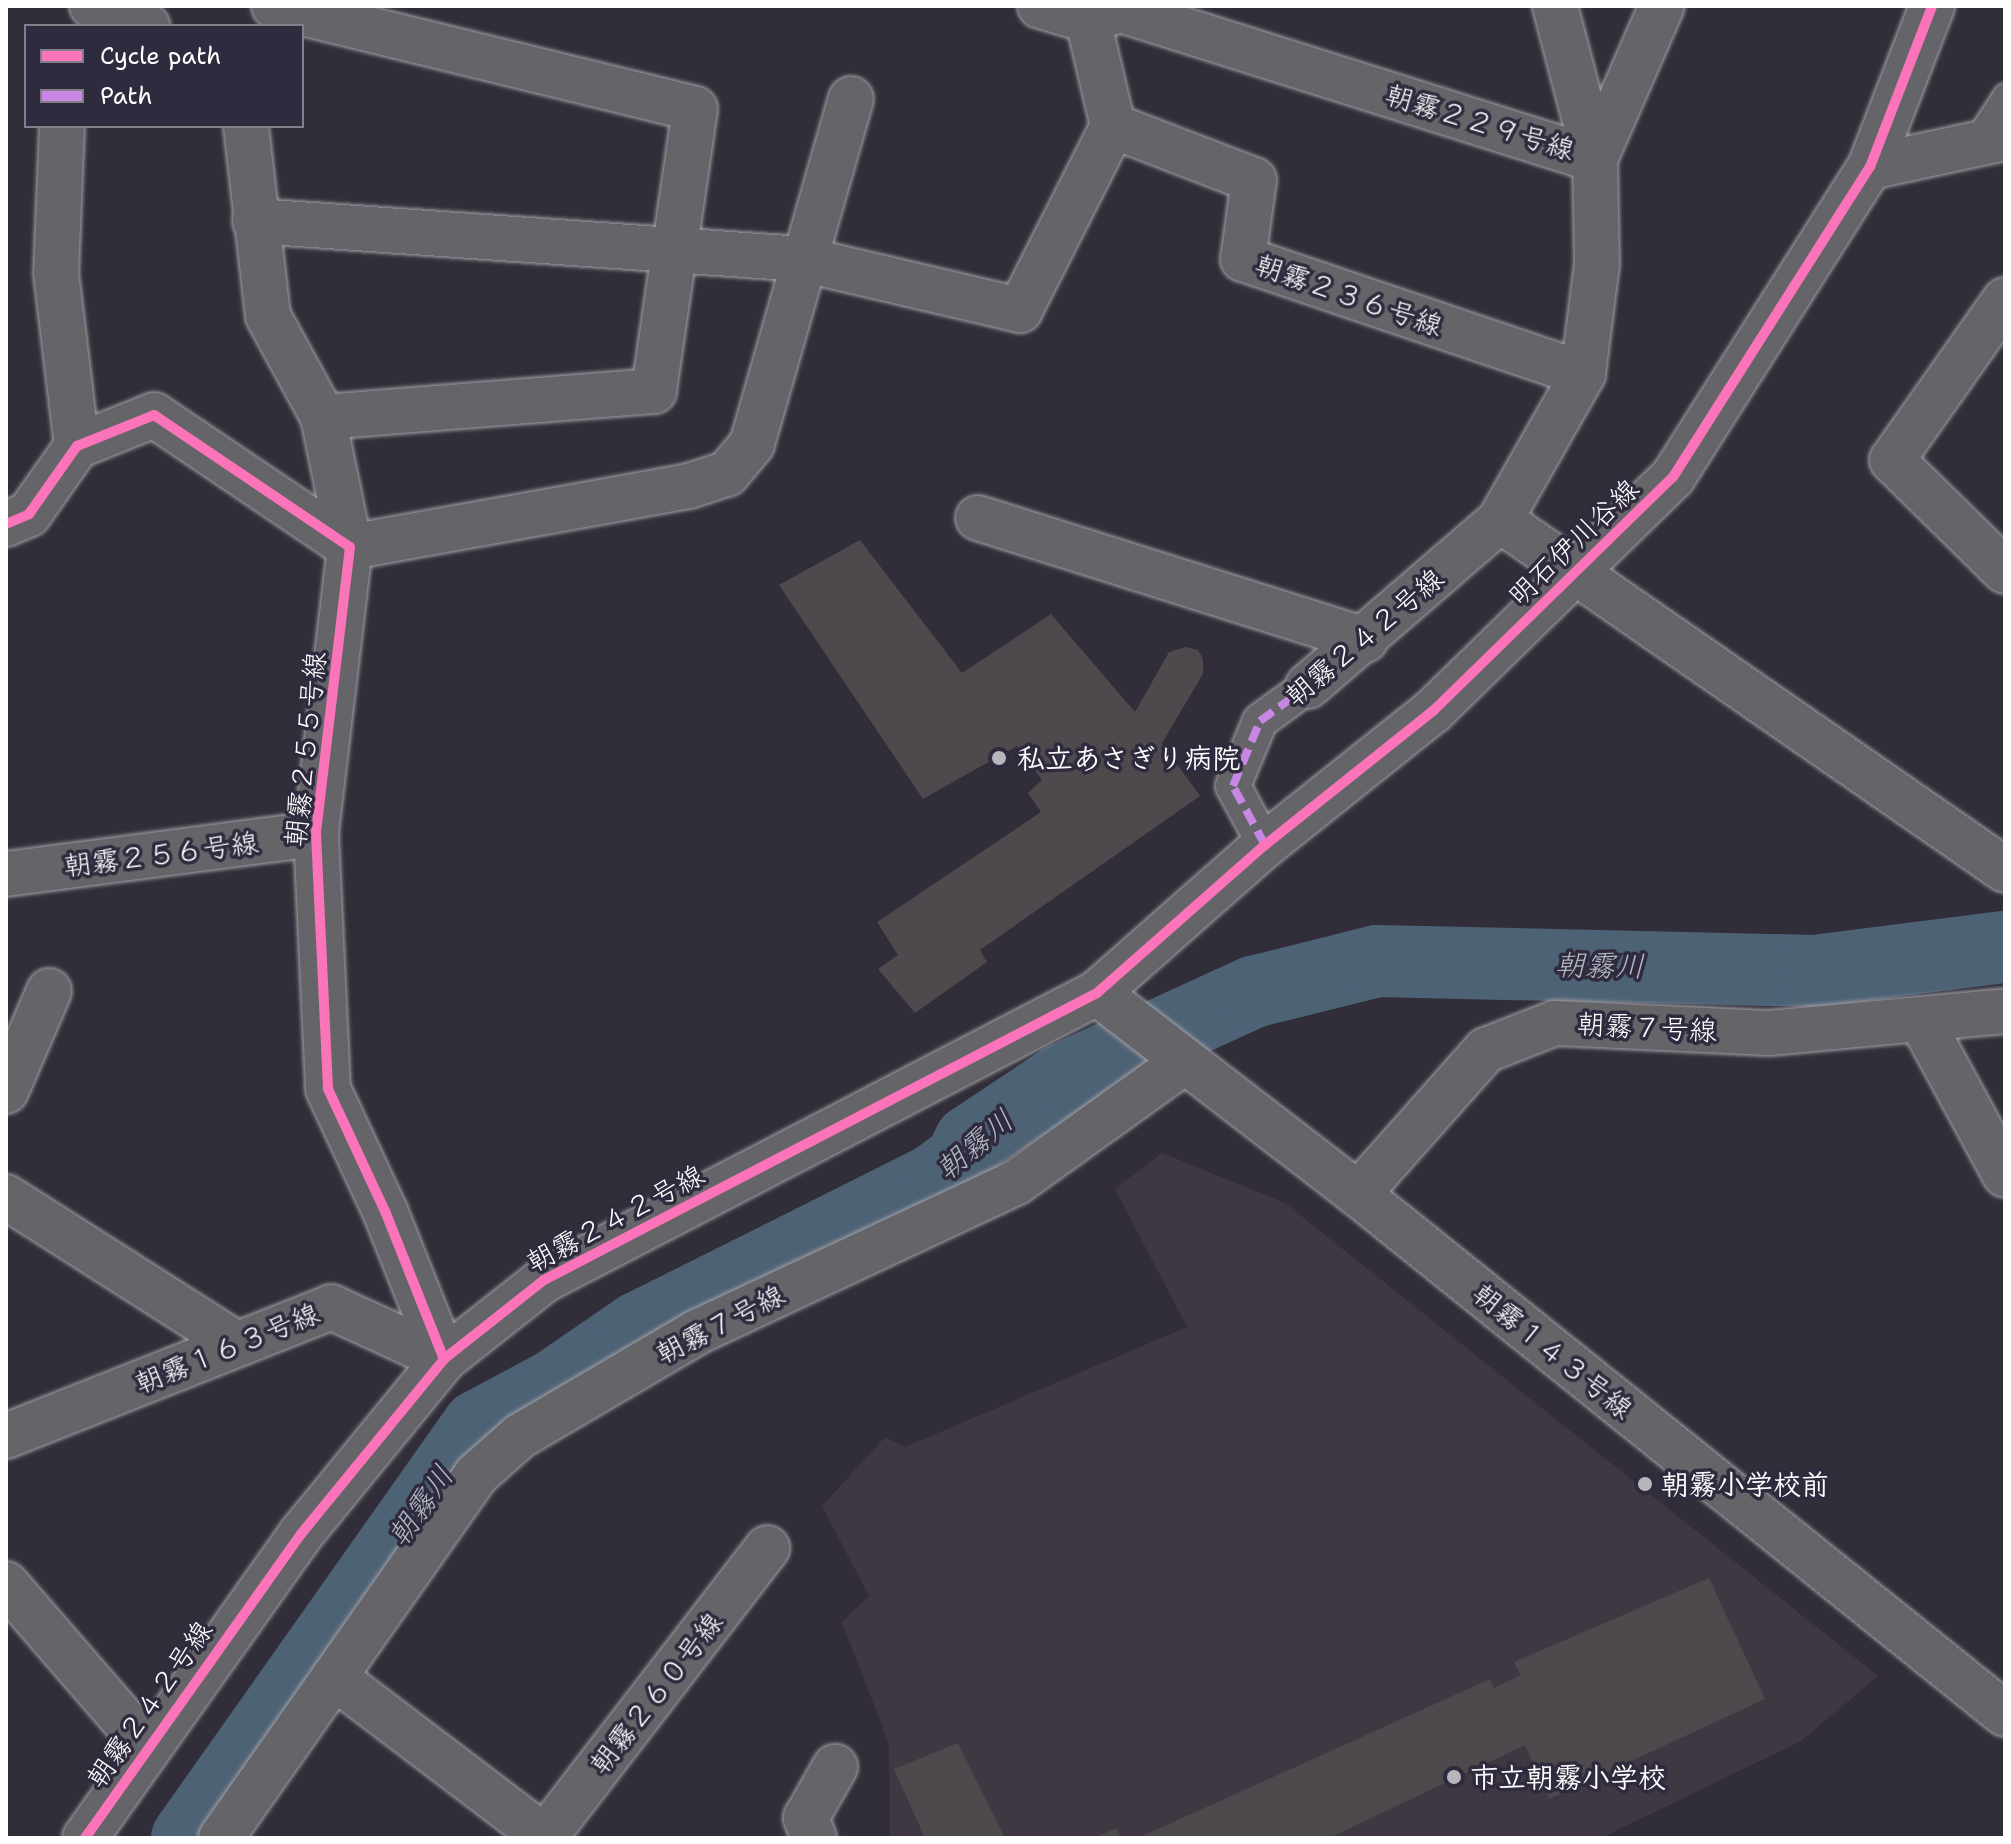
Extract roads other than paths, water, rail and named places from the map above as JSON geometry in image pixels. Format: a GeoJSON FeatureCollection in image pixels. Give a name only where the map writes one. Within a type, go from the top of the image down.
{"type":"FeatureCollection","features":[{"type":"Feature","properties":{"kind":"street"},"geometry":{"type":"LineString","coordinates":[[92,6],[142,24]]}},
{"type":"Feature","properties":{"kind":"street"},"geometry":{"type":"LineString","coordinates":[[274,6],[695,109],[677,250],[654,391],[323,417]]}},
{"type":"Feature","properties":{"kind":"street"},"geometry":{"type":"LineString","coordinates":[[255,221],[802,259],[1020,310],[1113,126],[1090,13],[1040,6]]}},
{"type":"Feature","properties":{"kind":"street"},"geometry":{"type":"LineString","coordinates":[[1555,6],[1595,159]]}},
{"type":"Feature","properties":{"kind":"street"},"geometry":{"type":"LineString","coordinates":[[1595,159],[1662,6]]}},
{"type":"Feature","properties":{"kind":"street","name":"明石伊川谷線"},"geometry":{"type":"LineString","coordinates":[[1097,993],[1265,845],[1433,711],[1673,477],[1870,167],[1932,6]]}},
{"type":"Feature","properties":{"kind":"street","name":"朝霧２２９号線"},"geometry":{"type":"LineString","coordinates":[[1090,13],[1121,10],[1595,159],[1597,264],[1583,374],[1500,520]]}},
{"type":"Feature","properties":{"kind":"street"},"geometry":{"type":"LineString","coordinates":[[6,524],[29,514],[77,446],[154,415],[350,547],[689,486],[727,474],[752,444],[802,259],[851,99]]}},
{"type":"Feature","properties":{"kind":"street","name":"朝霧２３６号線"},"geometry":{"type":"LineString","coordinates":[[1113,126],[1254,180],[1243,259],[1583,374]]}},
{"type":"Feature","properties":{"kind":"street"},"geometry":{"type":"LineString","coordinates":[[62,128],[56,273],[77,446]]}},
{"type":"Feature","properties":{"kind":"street","name":"朝霧２５５号線"},"geometry":{"type":"LineString","coordinates":[[246,128],[268,316],[323,417],[350,547],[316,834],[328,1089],[385,1211],[444,1359]]}},
{"type":"Feature","properties":{"kind":"street"},"geometry":{"type":"LineString","coordinates":[[1870,167],[1989,141]]}},
{"type":"Feature","properties":{"kind":"street"},"geometry":{"type":"LineString","coordinates":[[2005,300],[1892,460],[2005,571]]}},
{"type":"Feature","properties":{"kind":"street"},"geometry":{"type":"LineString","coordinates":[[978,518],[1365,640]]}},
{"type":"Feature","properties":{"kind":"street"},"geometry":{"type":"LineString","coordinates":[[1500,520],[1578,571],[2005,870]]}},
{"type":"Feature","properties":{"kind":"street","name":"朝霧２４２号線"},"geometry":{"type":"LineString","coordinates":[[1265,845],[1233,786],[1260,721],[1365,640],[1500,520]]}},
{"type":"Feature","properties":{"kind":"street","name":"朝霧２５６号線"},"geometry":{"type":"LineString","coordinates":[[6,874],[316,834]]}},
{"type":"Feature","properties":{"kind":"street"},"geometry":{"type":"LineString","coordinates":[[6,1091],[49,991]]}},
{"type":"Feature","properties":{"kind":"street","name":"朝霧２４２号線"},"geometry":{"type":"LineString","coordinates":[[85,1838],[301,1534],[444,1359],[544,1280],[1097,993]]}},
{"type":"Feature","properties":{"kind":"street","name":"朝霧１４３号線"},"geometry":{"type":"LineString","coordinates":[[1097,993],[1358,1194],[2005,1714]]}},
{"type":"Feature","properties":{"kind":"street","name":"朝霧７号線"},"geometry":{"type":"LineString","coordinates":[[1358,1194],[1486,1050],[1555,1023],[1769,1033],[1922,1022],[2005,1011]]}},
{"type":"Feature","properties":{"kind":"street"},"geometry":{"type":"LineString","coordinates":[[1922,1022],[2005,1175]]}},
{"type":"Feature","properties":{"kind":"street","name":"朝霧７号線"},"geometry":{"type":"LineString","coordinates":[[221,1838],[476,1475],[520,1436],[697,1332],[1017,1182],[1177,1057]]}},
{"type":"Feature","properties":{"kind":"street"},"geometry":{"type":"LineString","coordinates":[[6,1197],[237,1344]]}},
{"type":"Feature","properties":{"kind":"street","name":"朝霧１６３号線"},"geometry":{"type":"LineString","coordinates":[[6,1436],[331,1307],[444,1359]]}},
{"type":"Feature","properties":{"kind":"street","name":"朝霧２６０号線"},"geometry":{"type":"LineString","coordinates":[[545,1838],[767,1548]]}},
{"type":"Feature","properties":{"kind":"street"},"geometry":{"type":"LineString","coordinates":[[6,1584],[147,1747]]}},
{"type":"Feature","properties":{"kind":"street"},"geometry":{"type":"LineString","coordinates":[[334,1677],[545,1838]]}},
{"type":"Feature","properties":{"kind":"street"},"geometry":{"type":"LineString","coordinates":[[814,1838],[806,1818],[835,1767]]}},
{"type":"Feature","properties":{"kind":"lane"},"geometry":{"type":"LineString","coordinates":[[1989,141],[2005,95]]}},
{"type":"Feature","properties":{"kind":"waterway","name":"朝霧川"},"geometry":{"type":"LineString","coordinates":[[187,1838],[478,1426],[555,1385],[638,1328],[932,1181],[961,1160],[970,1141],[1063,1079],[1253,992],[1377,961],[1814,971],[2005,947]]}},
{"type":"Feature","properties":{"kind":"place","name":"私立あさぎり病院"},"geometry":{"type":"Point","coordinates":[999,758]}},
{"type":"Feature","properties":{"kind":"place","name":"朝霧小学校前"},"geometry":{"type":"Point","coordinates":[1645,1484]}},
{"type":"Feature","properties":{"kind":"place","name":"市立朝霧小学校"},"geometry":{"type":"Point","coordinates":[1454,1777]}}]}
